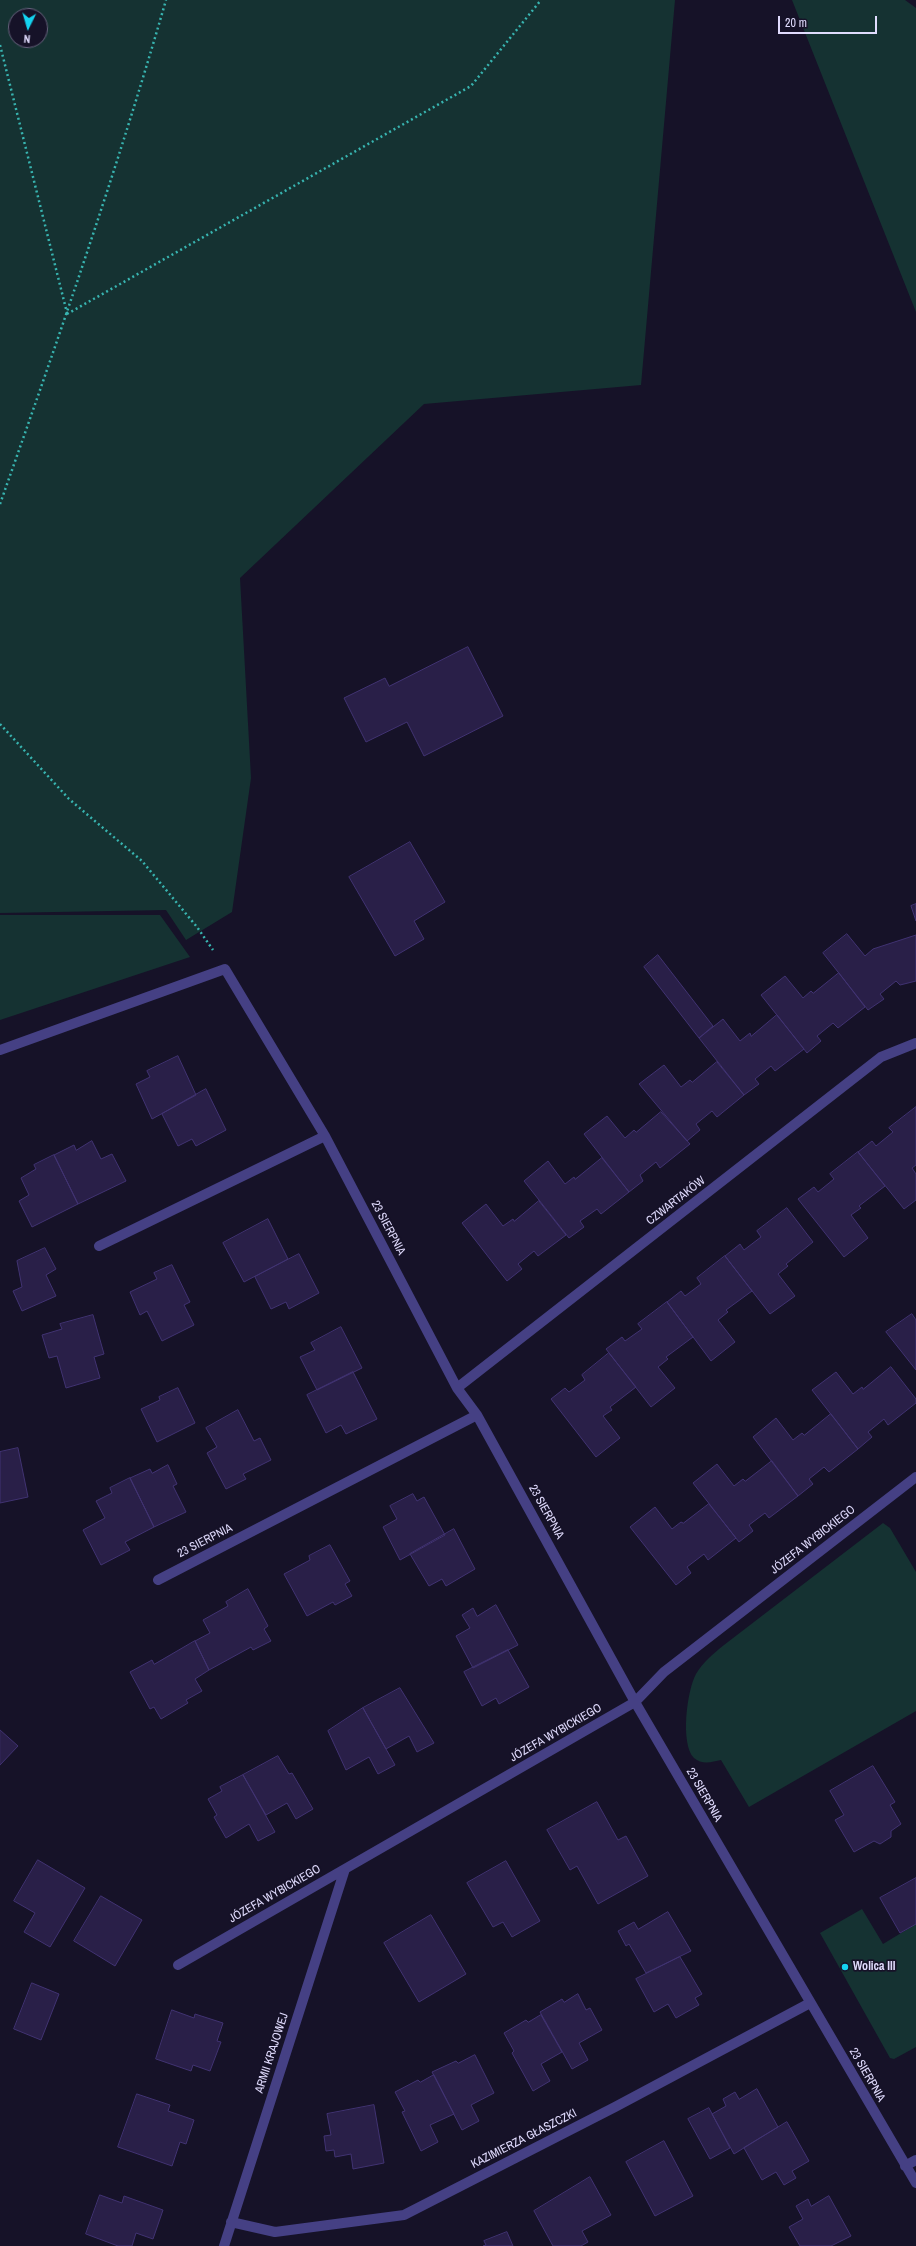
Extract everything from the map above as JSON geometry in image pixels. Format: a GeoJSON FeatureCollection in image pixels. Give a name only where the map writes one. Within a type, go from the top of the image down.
{"type":"FeatureCollection","features":[{"type":"Feature","properties":{"kind":"street"},"geometry":{"type":"LineString","coordinates":[[0,1050],[225,969]]}},
{"type":"Feature","properties":{"kind":"street","name":"23 SIERPNIA"},"geometry":{"type":"LineString","coordinates":[[225,969],[325,1136],[457,1388],[477,1415],[636,1702],[916,2183]]}},
{"type":"Feature","properties":{"kind":"street","name":"CZWARTAKÓW"},"geometry":{"type":"LineString","coordinates":[[457,1388],[881,1057],[916,1044]]}},
{"type":"Feature","properties":{"kind":"street"},"geometry":{"type":"LineString","coordinates":[[99,1246],[325,1136]]}},
{"type":"Feature","properties":{"kind":"street","name":"23 SIERPNIA"},"geometry":{"type":"LineString","coordinates":[[158,1580],[477,1415]]}},
{"type":"Feature","properties":{"kind":"street","name":"JÓZEFA WYBICKIEGO"},"geometry":{"type":"LineString","coordinates":[[178,1965],[636,1702],[664,1672],[916,1477]]}},
{"type":"Feature","properties":{"kind":"street","name":"ARMII KRAJOWEJ"},"geometry":{"type":"LineString","coordinates":[[224,2246],[345,1869]]}},
{"type":"Feature","properties":{"kind":"street","name":"KAZIMIERZA GŁASZCZKI"},"geometry":{"type":"LineString","coordinates":[[231,2222],[275,2232],[404,2215],[615,2107],[810,2003]]}},
{"type":"Feature","properties":{"kind":"street"},"geometry":{"type":"LineString","coordinates":[[905,2166],[916,2160]]}},
{"type":"Feature","properties":{"kind":"path"},"geometry":{"type":"LineString","coordinates":[[0,504],[67,314],[137,101],[166,0]]}},
{"type":"Feature","properties":{"kind":"path"},"geometry":{"type":"LineString","coordinates":[[67,314],[471,86],[541,0]]}},
{"type":"Feature","properties":{"kind":"path"},"geometry":{"type":"LineString","coordinates":[[0,45],[67,314]]}},
{"type":"Feature","properties":{"kind":"path"},"geometry":{"type":"LineString","coordinates":[[0,724],[69,799],[142,861],[197,927],[225,969]]}},
{"type":"Feature","properties":{"kind":"green space"},"geometry":{"type":"Polygon","coordinates":[[[0,0],[675,0],[641,385],[424,404],[240,578],[251,778],[232,912],[186,940],[166,910],[0,913],[0,0]]]}},
{"type":"Feature","properties":{"kind":"green space"},"geometry":{"type":"Polygon","coordinates":[[[792,0],[905,0],[916,8],[916,312],[792,0]]]}},
{"type":"Feature","properties":{"kind":"green space"},"geometry":{"type":"Polygon","coordinates":[[[0,915],[160,915],[190,957],[0,1020],[0,915]]]}},
{"type":"Feature","properties":{"kind":"green space"},"geometry":{"type":"Polygon","coordinates":[[[883,1523],[890,1528],[916,1572],[916,1711],[749,1807],[721,1760],[714,1762],[700,1762],[694,1758],[690,1751],[687,1741],[686,1717],[690,1692],[696,1674],[705,1662],[724,1645],[883,1523]]]}},
{"type":"Feature","properties":{"kind":"green space"},"geometry":{"type":"Polygon","coordinates":[[[862,1909],[883,1944],[916,1924],[916,2047],[894,2059],[890,2058],[820,1933],[862,1909]]]}},
{"type":"Feature","properties":{"kind":"building"},"geometry":{"type":"Polygon","coordinates":[[[468,647],[503,716],[424,756],[407,722],[366,742],[344,698],[385,678],[389,686],[468,647]]]}},
{"type":"Feature","properties":{"kind":"building"},"geometry":{"type":"Polygon","coordinates":[[[410,842],[445,902],[414,921],[424,939],[395,956],[349,877],[410,842]]]}},
{"type":"Feature","properties":{"kind":"building"},"geometry":{"type":"Polygon","coordinates":[[[916,904],[916,921],[911,906],[916,904]]]}},
{"type":"Feature","properties":{"kind":"building"},"geometry":{"type":"Polygon","coordinates":[[[847,934],[865,956],[873,949],[916,935],[916,981],[900,985],[896,981],[880,994],[884,999],[868,1010],[823,953],[847,934]]]}},
{"type":"Feature","properties":{"kind":"building"},"geometry":{"type":"Polygon","coordinates":[[[658,955],[713,1026],[699,1038],[644,967],[658,955]]]}},
{"type":"Feature","properties":{"kind":"building"},"geometry":{"type":"Polygon","coordinates":[[[839,973],[865,1007],[838,1028],[833,1023],[817,1036],[821,1041],[807,1053],[761,995],[785,976],[803,998],[811,991],[813,993],[839,973]]]}},
{"type":"Feature","properties":{"kind":"building"},"geometry":{"type":"Polygon","coordinates":[[[777,1015],[804,1049],[775,1071],[771,1066],[755,1079],[759,1084],[744,1095],[699,1038],[723,1019],[740,1041],[750,1033],[751,1036],[777,1015]]]}},
{"type":"Feature","properties":{"kind":"building"},"geometry":{"type":"Polygon","coordinates":[[[178,1056],[196,1095],[152,1119],[136,1084],[150,1077],[147,1071],[178,1056]]]}},
{"type":"Feature","properties":{"kind":"building"},"geometry":{"type":"Polygon","coordinates":[[[717,1062],[744,1095],[717,1117],[712,1111],[696,1124],[700,1130],[687,1141],[639,1084],[664,1065],[681,1087],[690,1080],[692,1082],[717,1062]]]}},
{"type":"Feature","properties":{"kind":"building"},"geometry":{"type":"Polygon","coordinates":[[[206,1089],[226,1130],[196,1146],[192,1139],[178,1146],[162,1114],[206,1089]]]}},
{"type":"Feature","properties":{"kind":"building"},"geometry":{"type":"Polygon","coordinates":[[[916,1107],[916,1165],[912,1168],[916,1174],[916,1200],[904,1209],[858,1152],[872,1141],[876,1146],[893,1132],[889,1128],[916,1107]]]}},
{"type":"Feature","properties":{"kind":"building"},"geometry":{"type":"Polygon","coordinates":[[[661,1112],[690,1144],[660,1168],[656,1162],[640,1175],[643,1181],[629,1192],[584,1134],[607,1116],[625,1138],[634,1130],[636,1132],[661,1112]]]}},
{"type":"Feature","properties":{"kind":"building"},"geometry":{"type":"Polygon","coordinates":[[[92,1141],[101,1159],[112,1154],[126,1181],[78,1204],[54,1155],[74,1145],[76,1150],[92,1141]]]}},
{"type":"Feature","properties":{"kind":"building"},"geometry":{"type":"Polygon","coordinates":[[[858,1152],[885,1186],[859,1206],[861,1208],[851,1215],[868,1238],[844,1257],[798,1199],[814,1187],[818,1192],[834,1179],[830,1174],[858,1152]]]}},
{"type":"Feature","properties":{"kind":"building"},"geometry":{"type":"Polygon","coordinates":[[[54,1155],[78,1204],[32,1227],[19,1201],[29,1195],[21,1178],[36,1169],[34,1165],[54,1155]]]}},
{"type":"Feature","properties":{"kind":"building"},"geometry":{"type":"Polygon","coordinates":[[[602,1158],[629,1192],[601,1214],[597,1209],[580,1221],[584,1227],[569,1238],[524,1181],[548,1161],[565,1184],[574,1177],[575,1179],[602,1158]]]}},
{"type":"Feature","properties":{"kind":"building"},"geometry":{"type":"Polygon","coordinates":[[[539,1201],[566,1235],[538,1256],[534,1251],[518,1264],[522,1269],[507,1281],[462,1223],[486,1204],[503,1226],[513,1219],[514,1221],[539,1201]]]}},
{"type":"Feature","properties":{"kind":"building"},"geometry":{"type":"Polygon","coordinates":[[[787,1208],[813,1242],[786,1264],[788,1266],[778,1274],[795,1296],[770,1314],[725,1256],[740,1244],[744,1250],[761,1237],[757,1231],[787,1208]]]}},
{"type":"Feature","properties":{"kind":"building"},"geometry":{"type":"Polygon","coordinates":[[[268,1219],[288,1259],[244,1282],[223,1243],[268,1219]]]}},
{"type":"Feature","properties":{"kind":"building"},"geometry":{"type":"Polygon","coordinates":[[[45,1248],[56,1269],[46,1275],[56,1296],[22,1311],[13,1291],[22,1287],[17,1261],[45,1248]]]}},
{"type":"Feature","properties":{"kind":"building"},"geometry":{"type":"Polygon","coordinates":[[[299,1254],[319,1293],[289,1309],[286,1302],[271,1309],[255,1277],[299,1254]]]}},
{"type":"Feature","properties":{"kind":"building"},"geometry":{"type":"Polygon","coordinates":[[[725,1256],[752,1291],[726,1310],[728,1312],[718,1320],[735,1342],[711,1361],[667,1302],[681,1291],[685,1296],[701,1284],[697,1278],[725,1256]]]}},
{"type":"Feature","properties":{"kind":"building"},"geometry":{"type":"Polygon","coordinates":[[[172,1265],[190,1302],[184,1305],[194,1325],[162,1341],[147,1311],[140,1315],[130,1292],[157,1279],[154,1273],[172,1265]]]}},
{"type":"Feature","properties":{"kind":"building"},"geometry":{"type":"Polygon","coordinates":[[[667,1302],[693,1337],[666,1357],[668,1359],[658,1367],[675,1388],[651,1407],[606,1349],[622,1337],[625,1341],[642,1329],[638,1324],[667,1302]]]}},
{"type":"Feature","properties":{"kind":"building"},"geometry":{"type":"Polygon","coordinates":[[[912,1314],[916,1320],[916,1370],[886,1332],[912,1314]]]}},
{"type":"Feature","properties":{"kind":"building"},"geometry":{"type":"Polygon","coordinates":[[[93,1315],[104,1354],[94,1357],[100,1378],[66,1388],[57,1356],[49,1358],[42,1335],[62,1329],[60,1324],[93,1315]]]}},
{"type":"Feature","properties":{"kind":"building"},"geometry":{"type":"Polygon","coordinates":[[[341,1327],[362,1368],[317,1390],[300,1357],[315,1350],[311,1343],[341,1327]]]}},
{"type":"Feature","properties":{"kind":"building"},"geometry":{"type":"Polygon","coordinates":[[[609,1353],[636,1387],[610,1407],[612,1410],[603,1416],[620,1438],[596,1457],[551,1399],[565,1388],[569,1392],[585,1380],[582,1375],[609,1353]]]}},
{"type":"Feature","properties":{"kind":"building"},"geometry":{"type":"Polygon","coordinates":[[[891,1367],[916,1399],[916,1403],[888,1425],[884,1419],[868,1432],[872,1437],[858,1449],[812,1390],[836,1372],[853,1394],[862,1387],[863,1389],[891,1367]]]}},
{"type":"Feature","properties":{"kind":"building"},"geometry":{"type":"Polygon","coordinates":[[[353,1372],[377,1419],[346,1434],[341,1425],[326,1433],[307,1395],[353,1372]]]}},
{"type":"Feature","properties":{"kind":"building"},"geometry":{"type":"Polygon","coordinates":[[[178,1388],[195,1423],[157,1442],[141,1409],[160,1400],[159,1397],[178,1388]]]}},
{"type":"Feature","properties":{"kind":"building"},"geometry":{"type":"Polygon","coordinates":[[[238,1410],[254,1441],[260,1438],[271,1460],[243,1474],[246,1479],[226,1489],[207,1453],[217,1447],[206,1428],[238,1410]]]}},
{"type":"Feature","properties":{"kind":"building"},"geometry":{"type":"Polygon","coordinates":[[[831,1414],[858,1449],[829,1472],[824,1467],[809,1479],[813,1484],[798,1496],[753,1437],[776,1418],[793,1440],[802,1433],[804,1435],[831,1414]]]}},
{"type":"Feature","properties":{"kind":"building"},"geometry":{"type":"Polygon","coordinates":[[[18,1448],[28,1497],[0,1503],[0,1452],[18,1448]]]}},
{"type":"Feature","properties":{"kind":"building"},"geometry":{"type":"Polygon","coordinates":[[[772,1461],[798,1496],[769,1518],[765,1513],[749,1525],[753,1531],[739,1542],[693,1483],[717,1464],[734,1486],[743,1479],[745,1481],[772,1461]]]}},
{"type":"Feature","properties":{"kind":"building"},"geometry":{"type":"Polygon","coordinates":[[[168,1465],[177,1484],[173,1486],[186,1512],[154,1527],[130,1478],[150,1469],[152,1473],[168,1465]]]}},
{"type":"Feature","properties":{"kind":"building"},"geometry":{"type":"Polygon","coordinates":[[[130,1478],[154,1527],[125,1542],[130,1550],[101,1565],[83,1530],[105,1518],[96,1501],[112,1493],[110,1488],[130,1478]]]}},
{"type":"Feature","properties":{"kind":"building"},"geometry":{"type":"Polygon","coordinates":[[[413,1494],[417,1501],[424,1497],[445,1535],[400,1560],[383,1527],[397,1519],[390,1506],[413,1494]]]}},
{"type":"Feature","properties":{"kind":"building"},"geometry":{"type":"Polygon","coordinates":[[[709,1504],[736,1538],[708,1560],[704,1554],[687,1567],[691,1573],[676,1585],[630,1527],[655,1507],[672,1529],[709,1504]]]}},
{"type":"Feature","properties":{"kind":"building"},"geometry":{"type":"Polygon","coordinates":[[[454,1529],[475,1569],[446,1586],[442,1579],[429,1586],[410,1554],[454,1529]]]}},
{"type":"Feature","properties":{"kind":"building"},"geometry":{"type":"Polygon","coordinates":[[[330,1545],[350,1581],[345,1584],[352,1596],[335,1605],[333,1602],[307,1616],[284,1574],[310,1560],[309,1556],[330,1545]]]}},
{"type":"Feature","properties":{"kind":"building"},"geometry":{"type":"Polygon","coordinates":[[[248,1589],[268,1626],[264,1629],[271,1641],[253,1650],[251,1647],[209,1670],[195,1641],[210,1633],[203,1620],[228,1606],[226,1602],[248,1589]]]}},
{"type":"Feature","properties":{"kind":"building"},"geometry":{"type":"Polygon","coordinates":[[[496,1605],[518,1645],[473,1668],[456,1636],[470,1628],[462,1615],[473,1608],[477,1616],[496,1605]]]}},
{"type":"Feature","properties":{"kind":"building"},"geometry":{"type":"Polygon","coordinates":[[[195,1641],[209,1670],[195,1679],[202,1691],[186,1700],[188,1703],[161,1719],[154,1707],[150,1709],[130,1672],[152,1660],[154,1664],[195,1641]]]}},
{"type":"Feature","properties":{"kind":"building"},"geometry":{"type":"Polygon","coordinates":[[[508,1650],[529,1687],[499,1704],[496,1698],[482,1706],[464,1672],[508,1650]]]}},
{"type":"Feature","properties":{"kind":"building"},"geometry":{"type":"Polygon","coordinates":[[[400,1688],[434,1743],[417,1752],[409,1736],[386,1749],[363,1708],[400,1688]]]}},
{"type":"Feature","properties":{"kind":"building"},"geometry":{"type":"Polygon","coordinates":[[[363,1708],[395,1765],[378,1774],[369,1757],[346,1770],[328,1731],[363,1708]]]}},
{"type":"Feature","properties":{"kind":"building"},"geometry":{"type":"Polygon","coordinates":[[[0,1730],[18,1746],[0,1765],[0,1730]]]}},
{"type":"Feature","properties":{"kind":"building"},"geometry":{"type":"Polygon","coordinates":[[[278,1756],[289,1774],[292,1773],[313,1809],[296,1819],[287,1803],[266,1815],[243,1775],[278,1756]]]}},
{"type":"Feature","properties":{"kind":"building"},"geometry":{"type":"Polygon","coordinates":[[[873,1766],[895,1802],[890,1805],[901,1824],[891,1831],[891,1837],[880,1844],[874,1841],[854,1852],[835,1820],[844,1815],[830,1791],[873,1766]]]}},
{"type":"Feature","properties":{"kind":"building"},"geometry":{"type":"Polygon","coordinates":[[[243,1775],[275,1832],[258,1841],[249,1824],[226,1838],[214,1817],[217,1815],[208,1799],[222,1791],[220,1787],[243,1775]]]}},
{"type":"Feature","properties":{"kind":"building"},"geometry":{"type":"Polygon","coordinates":[[[597,1802],[618,1840],[626,1836],[648,1876],[598,1904],[577,1866],[570,1870],[547,1830],[597,1802]]]}},
{"type":"Feature","properties":{"kind":"building"},"geometry":{"type":"Polygon","coordinates":[[[38,1860],[85,1888],[50,1947],[24,1932],[35,1913],[14,1901],[38,1860]]]}},
{"type":"Feature","properties":{"kind":"building"},"geometry":{"type":"Polygon","coordinates":[[[506,1861],[540,1921],[512,1937],[503,1922],[493,1927],[467,1883],[506,1861]]]}},
{"type":"Feature","properties":{"kind":"building"},"geometry":{"type":"Polygon","coordinates":[[[916,1878],[916,1924],[900,1933],[880,1898],[916,1878]]]}},
{"type":"Feature","properties":{"kind":"building"},"geometry":{"type":"Polygon","coordinates":[[[101,1896],[142,1920],[115,1966],[74,1941],[101,1896]]]}},
{"type":"Feature","properties":{"kind":"building"},"geometry":{"type":"Polygon","coordinates":[[[668,1912],[691,1951],[646,1973],[629,1944],[626,1946],[618,1931],[634,1922],[638,1929],[668,1912]]]}},
{"type":"Feature","properties":{"kind":"building"},"geometry":{"type":"Polygon","coordinates":[[[431,1915],[466,1974],[419,2002],[384,1943],[431,1915]]]}},
{"type":"Feature","properties":{"kind":"building"},"geometry":{"type":"Polygon","coordinates":[[[680,1957],[702,1994],[695,1998],[699,2005],[676,2018],[668,2004],[654,2012],[636,1979],[680,1957]]]}},
{"type":"Feature","properties":{"kind":"building"},"geometry":{"type":"Polygon","coordinates":[[[32,1983],[59,1994],[41,2040],[14,2029],[32,1983]]]}},
{"type":"Feature","properties":{"kind":"building"},"geometry":{"type":"Polygon","coordinates":[[[578,1994],[586,2010],[590,2008],[602,2030],[579,2043],[588,2060],[572,2069],[540,2012],[562,1999],[564,2002],[578,1994]]]}},
{"type":"Feature","properties":{"kind":"building"},"geometry":{"type":"Polygon","coordinates":[[[172,2010],[194,2018],[195,2014],[223,2023],[217,2041],[221,2042],[210,2071],[193,2065],[191,2071],[156,2059],[172,2010]]]}},
{"type":"Feature","properties":{"kind":"building"},"geometry":{"type":"Polygon","coordinates":[[[541,2015],[562,2052],[541,2064],[550,2081],[533,2091],[512,2053],[514,2051],[504,2033],[526,2020],[528,2022],[541,2015]]]}},
{"type":"Feature","properties":{"kind":"building"},"geometry":{"type":"Polygon","coordinates":[[[475,2055],[494,2093],[471,2105],[479,2121],[462,2130],[432,2072],[456,2061],[458,2063],[475,2055]]]}},
{"type":"Feature","properties":{"kind":"building"},"geometry":{"type":"Polygon","coordinates":[[[434,2075],[454,2114],[430,2125],[438,2142],[421,2151],[402,2112],[405,2111],[395,2092],[418,2080],[420,2082],[434,2075]]]}},
{"type":"Feature","properties":{"kind":"building"},"geometry":{"type":"Polygon","coordinates":[[[757,2089],[778,2127],[734,2154],[712,2114],[726,2106],[723,2099],[735,2092],[739,2099],[757,2089]]]}},
{"type":"Feature","properties":{"kind":"building"},"geometry":{"type":"Polygon","coordinates":[[[137,2094],[170,2105],[168,2111],[194,2120],[186,2144],[180,2142],[172,2166],[118,2147],[137,2094]]]}},
{"type":"Feature","properties":{"kind":"building"},"geometry":{"type":"Polygon","coordinates":[[[374,2105],[384,2163],[353,2169],[351,2154],[335,2157],[334,2150],[326,2151],[324,2136],[331,2135],[327,2114],[374,2105]]]}},
{"type":"Feature","properties":{"kind":"building"},"geometry":{"type":"Polygon","coordinates":[[[709,2108],[730,2148],[710,2159],[688,2119],[709,2108]]]}},
{"type":"Feature","properties":{"kind":"building"},"geometry":{"type":"Polygon","coordinates":[[[787,2122],[809,2161],[792,2171],[796,2178],[784,2185],[776,2172],[762,2180],[744,2148],[787,2122]]]}},
{"type":"Feature","properties":{"kind":"building"},"geometry":{"type":"Polygon","coordinates":[[[664,2141],[693,2196],[655,2216],[626,2162],[664,2141]]]}},
{"type":"Feature","properties":{"kind":"building"},"geometry":{"type":"Polygon","coordinates":[[[590,2177],[611,2215],[582,2231],[588,2242],[581,2246],[553,2246],[534,2211],[590,2177]]]}},
{"type":"Feature","properties":{"kind":"building"},"geometry":{"type":"Polygon","coordinates":[[[100,2195],[122,2203],[124,2196],[163,2210],[153,2239],[136,2233],[132,2246],[118,2246],[86,2234],[100,2195]]]}},
{"type":"Feature","properties":{"kind":"building"},"geometry":{"type":"Polygon","coordinates":[[[829,2196],[851,2236],[831,2246],[800,2246],[789,2227],[803,2219],[796,2206],[808,2199],[811,2206],[829,2196]]]}},
{"type":"Feature","properties":{"kind":"building"},"geometry":{"type":"Polygon","coordinates":[[[507,2232],[513,2246],[483,2246],[486,2245],[484,2241],[507,2232]]]}},
{"type":"Feature","properties":{"kind":"place","name":"Wolica III"},"geometry":{"type":"Point","coordinates":[845,1967]}}]}
